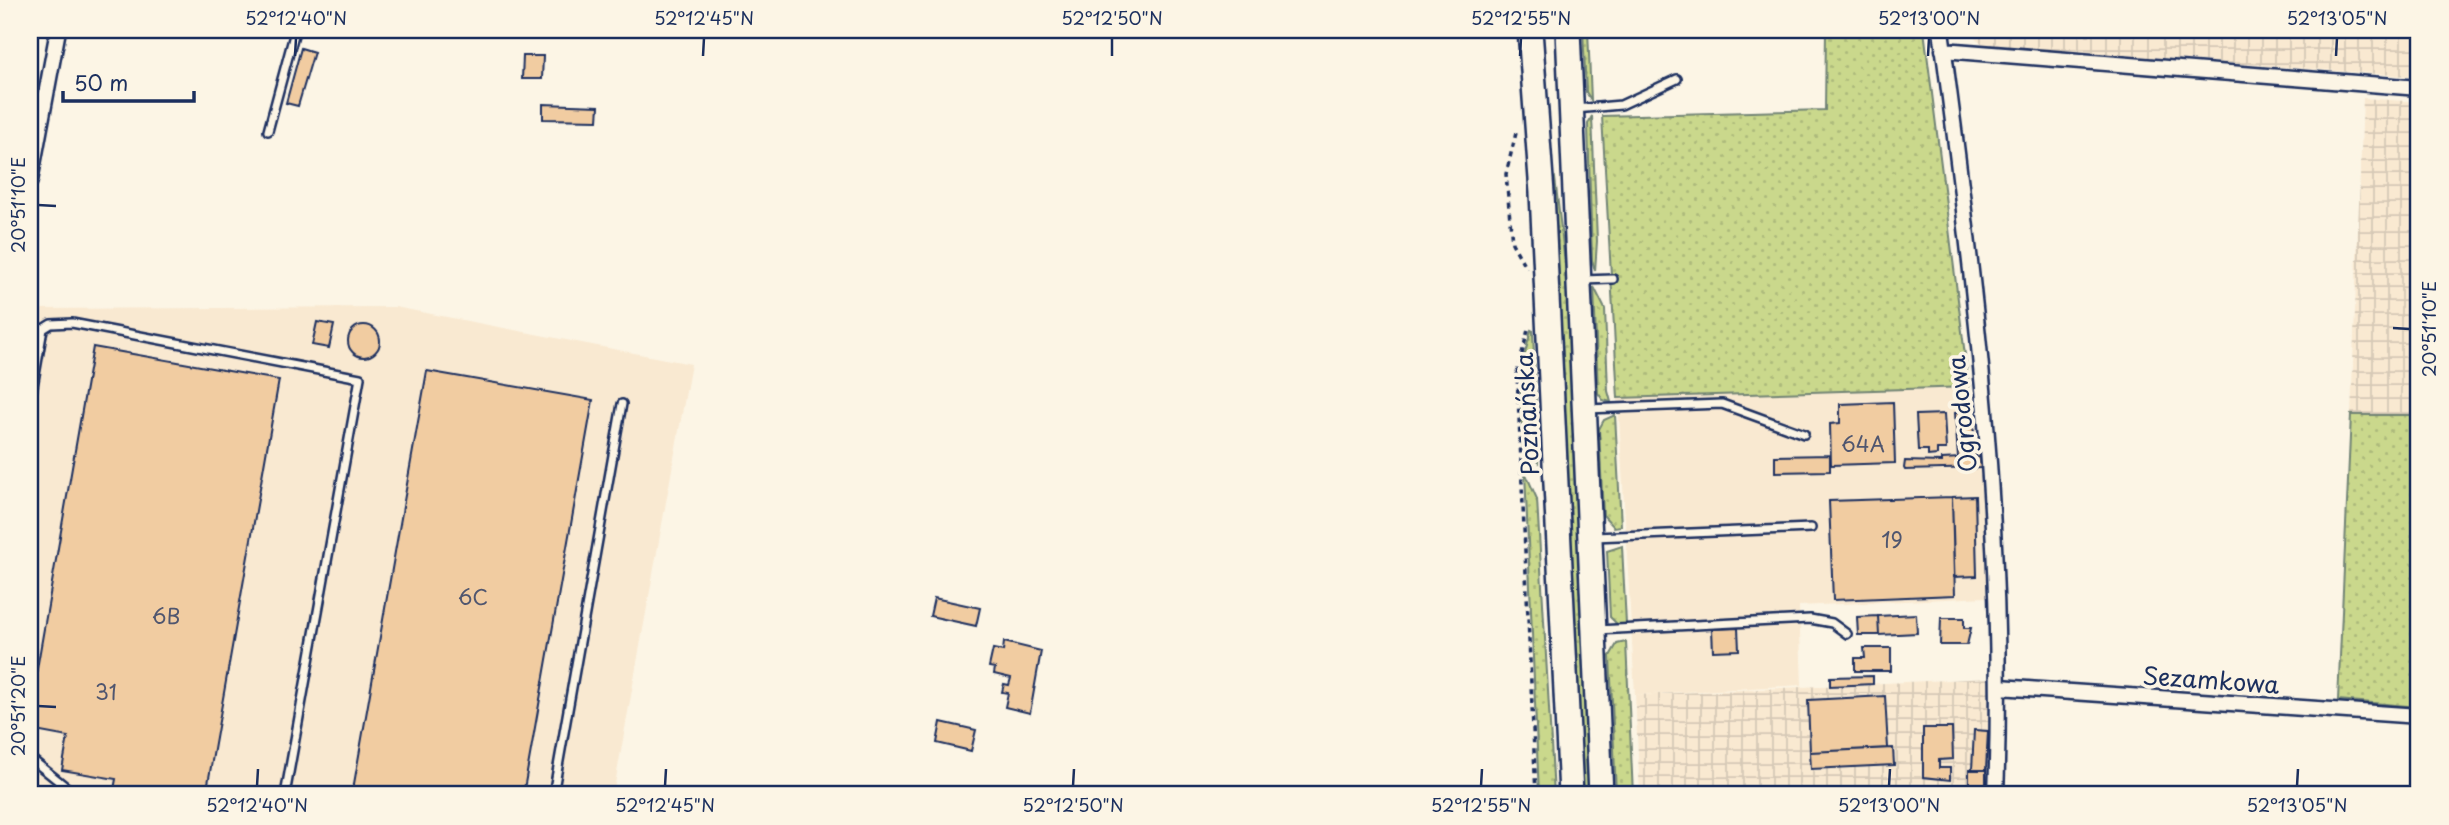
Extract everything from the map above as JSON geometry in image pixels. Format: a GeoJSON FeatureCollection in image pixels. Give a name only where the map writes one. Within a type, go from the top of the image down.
{"type":"FeatureCollection","features":[{"type":"Feature","properties":{"kind":"main road","name":"Poznańska"},"geometry":{"type":"LineString","coordinates":[[1530,30],[1542,193],[1571,795]]}},
{"type":"Feature","properties":{"kind":"main road"},"geometry":{"type":"LineString","coordinates":[[1568,30],[1601,795]]}},
{"type":"Feature","properties":{"kind":"street"},"geometry":{"type":"LineString","coordinates":[[30,181],[58,30]]}},
{"type":"Feature","properties":{"kind":"street","name":"Ogrodowa"},"geometry":{"type":"LineString","coordinates":[[1941,30],[1988,445],[1997,558],[2000,687],[1996,795]]}},
{"type":"Feature","properties":{"kind":"street"},"geometry":{"type":"LineString","coordinates":[[1943,50],[2419,88]]}},
{"type":"Feature","properties":{"kind":"street","name":"Sezamkowa"},"geometry":{"type":"LineString","coordinates":[[2000,687],[2419,716]]}},
{"type":"Feature","properties":{"kind":"lane"},"geometry":{"type":"LineString","coordinates":[[268,131],[293,30]]}},
{"type":"Feature","properties":{"kind":"lane"},"geometry":{"type":"LineString","coordinates":[[1571,109],[1621,105],[1677,79]]}},
{"type":"Feature","properties":{"kind":"lane"},"geometry":{"type":"LineString","coordinates":[[1577,280],[1613,279]]}},
{"type":"Feature","properties":{"kind":"lane"},"geometry":{"type":"LineString","coordinates":[[30,326],[43,329],[51,324],[72,323],[359,378],[285,795]]}},
{"type":"Feature","properties":{"kind":"lane"},"geometry":{"type":"LineString","coordinates":[[30,404],[43,329]]}},
{"type":"Feature","properties":{"kind":"lane"},"geometry":{"type":"LineString","coordinates":[[553,795],[622,404]]}},
{"type":"Feature","properties":{"kind":"lane"},"geometry":{"type":"LineString","coordinates":[[1583,409],[1722,404],[1804,434]]}},
{"type":"Feature","properties":{"kind":"lane"},"geometry":{"type":"LineString","coordinates":[[1589,537],[1811,527]]}},
{"type":"Feature","properties":{"kind":"lane"},"geometry":{"type":"LineString","coordinates":[[1593,631],[1810,619],[1832,623],[1847,634]]}},
{"type":"Feature","properties":{"kind":"lane"},"geometry":{"type":"LineString","coordinates":[[30,758],[76,795]]}},
{"type":"Feature","properties":{"kind":"path"},"geometry":{"type":"LineString","coordinates":[[1516,119],[1516,133],[1506,174],[1512,243],[1529,274]]}},
{"type":"Feature","properties":{"kind":"path"},"geometry":{"type":"LineString","coordinates":[[1530,321],[1517,373],[1536,795]]}},
{"type":"Feature","properties":{"kind":"shaded area"},"geometry":{"type":"Polygon","coordinates":[[[1966,30],[2419,30],[2419,77],[1984,45],[1966,30]]]}},
{"type":"Feature","properties":{"kind":"shaded area"},"geometry":{"type":"Polygon","coordinates":[[[2363,98],[2419,102],[2419,415],[2351,415],[2363,98]]]}},
{"type":"Feature","properties":{"kind":"shaded area"},"geometry":{"type":"Polygon","coordinates":[[[395,307],[691,364],[613,795],[30,795],[30,309],[395,307]]]}},
{"type":"Feature","properties":{"kind":"shaded area"},"geometry":{"type":"Polygon","coordinates":[[[1969,387],[1982,465],[1987,597],[1799,606],[1802,685],[1635,695],[1618,398],[1969,387]]]}},
{"type":"Feature","properties":{"kind":"shaded area"},"geometry":{"type":"Polygon","coordinates":[[[1990,678],[1988,795],[1640,795],[1635,695],[1990,678]]]}},
{"type":"Feature","properties":{"kind":"green space"},"geometry":{"type":"Polygon","coordinates":[[[1583,30],[1588,30],[1591,100],[1586,92],[1583,30]]]}},
{"type":"Feature","properties":{"kind":"green space"},"geometry":{"type":"Polygon","coordinates":[[[1826,30],[1924,30],[1969,387],[1618,398],[1602,116],[1825,110],[1826,30]]]}},
{"type":"Feature","properties":{"kind":"green space"},"geometry":{"type":"Polygon","coordinates":[[[1592,116],[1597,241],[1595,271],[1592,260],[1588,124],[1592,116]]]}},
{"type":"Feature","properties":{"kind":"green space"},"geometry":{"type":"Polygon","coordinates":[[[1555,178],[1567,280],[1591,795],[1579,795],[1551,182],[1555,178]]]}},
{"type":"Feature","properties":{"kind":"green space"},"geometry":{"type":"Polygon","coordinates":[[[1594,287],[1605,309],[1608,391],[1611,402],[1603,400],[1598,393],[1594,287]]]}},
{"type":"Feature","properties":{"kind":"green space"},"geometry":{"type":"Polygon","coordinates":[[[1531,330],[1538,462],[1523,448],[1520,373],[1531,330]]]}},
{"type":"Feature","properties":{"kind":"green space"},"geometry":{"type":"Polygon","coordinates":[[[1615,415],[1621,526],[1614,527],[1603,515],[1599,429],[1604,420],[1615,415]]]}},
{"type":"Feature","properties":{"kind":"green space"},"geometry":{"type":"Polygon","coordinates":[[[2351,415],[2419,415],[2419,707],[2338,700],[2351,415]]]}},
{"type":"Feature","properties":{"kind":"green space"},"geometry":{"type":"Polygon","coordinates":[[[1525,472],[1537,499],[1554,795],[1539,795],[1525,472]]]}},
{"type":"Feature","properties":{"kind":"green space"},"geometry":{"type":"Polygon","coordinates":[[[1622,546],[1626,624],[1617,624],[1610,617],[1607,551],[1622,546]]]}},
{"type":"Feature","properties":{"kind":"green space"},"geometry":{"type":"Polygon","coordinates":[[[1626,642],[1633,795],[1616,795],[1610,656],[1617,644],[1626,642]]]}},
{"type":"Feature","properties":{"kind":"building"},"geometry":{"type":"Polygon","coordinates":[[[301,48],[314,52],[298,106],[286,103],[301,48]]]}},
{"type":"Feature","properties":{"kind":"building"},"geometry":{"type":"Polygon","coordinates":[[[523,56],[543,56],[542,79],[522,79],[523,56]]]}},
{"type":"Feature","properties":{"kind":"building"},"geometry":{"type":"Polygon","coordinates":[[[543,104],[599,106],[598,120],[543,119],[543,104]]]}},
{"type":"Feature","properties":{"kind":"building"},"geometry":{"type":"Polygon","coordinates":[[[317,322],[334,325],[329,348],[312,345],[317,322]]]}},
{"type":"Feature","properties":{"kind":"building"},"geometry":{"type":"Polygon","coordinates":[[[364,325],[375,330],[380,341],[375,352],[364,357],[353,352],[348,341],[353,330],[364,325]]]}},
{"type":"Feature","properties":{"kind":"building"},"geometry":{"type":"Polygon","coordinates":[[[93,347],[279,380],[206,795],[113,795],[116,779],[62,770],[68,737],[30,730],[30,709],[93,347]]]}},
{"type":"Feature","properties":{"kind":"building"},"geometry":{"type":"Polygon","coordinates":[[[427,371],[593,400],[523,795],[352,795],[427,371]]]}},
{"type":"Feature","properties":{"kind":"building"},"geometry":{"type":"Polygon","coordinates":[[[1893,402],[1895,463],[1831,465],[1830,424],[1840,423],[1840,404],[1893,402]]]}},
{"type":"Feature","properties":{"kind":"building"},"geometry":{"type":"Polygon","coordinates":[[[1972,412],[1976,457],[1958,458],[1955,413],[1972,412]]]}},
{"type":"Feature","properties":{"kind":"building"},"geometry":{"type":"Polygon","coordinates":[[[1944,414],[1946,449],[1937,449],[1937,455],[1928,456],[1928,450],[1918,450],[1916,415],[1944,414]]]}},
{"type":"Feature","properties":{"kind":"building"},"geometry":{"type":"Polygon","coordinates":[[[1830,455],[1830,471],[1775,472],[1775,456],[1830,455]]]}},
{"type":"Feature","properties":{"kind":"building"},"geometry":{"type":"Polygon","coordinates":[[[1980,457],[1981,468],[1904,468],[1905,461],[1942,462],[1942,459],[1980,457]]]}},
{"type":"Feature","properties":{"kind":"building"},"geometry":{"type":"Polygon","coordinates":[[[1975,496],[1977,576],[1954,577],[1952,497],[1975,496]]]}},
{"type":"Feature","properties":{"kind":"building"},"geometry":{"type":"Polygon","coordinates":[[[1952,497],[1955,595],[1833,600],[1829,501],[1952,497]]]}},
{"type":"Feature","properties":{"kind":"building"},"geometry":{"type":"Polygon","coordinates":[[[934,598],[980,608],[976,626],[930,616],[934,598]]]}},
{"type":"Feature","properties":{"kind":"building"},"geometry":{"type":"Polygon","coordinates":[[[1916,614],[1917,633],[1879,635],[1878,616],[1916,614]]]}},
{"type":"Feature","properties":{"kind":"building"},"geometry":{"type":"Polygon","coordinates":[[[1878,616],[1879,635],[1858,635],[1857,617],[1878,616]]]}},
{"type":"Feature","properties":{"kind":"building"},"geometry":{"type":"Polygon","coordinates":[[[1941,618],[1964,618],[1964,628],[1971,628],[1967,645],[1940,645],[1941,618]]]}},
{"type":"Feature","properties":{"kind":"building"},"geometry":{"type":"Polygon","coordinates":[[[1738,628],[1739,650],[1713,651],[1712,629],[1738,628]]]}},
{"type":"Feature","properties":{"kind":"building"},"geometry":{"type":"Polygon","coordinates":[[[1004,642],[1041,651],[1030,713],[1005,707],[1008,693],[1002,692],[1004,684],[1009,685],[1011,678],[994,674],[995,668],[989,667],[993,649],[1003,651],[1004,642]]]}},
{"type":"Feature","properties":{"kind":"building"},"geometry":{"type":"Polygon","coordinates":[[[1864,648],[1891,648],[1891,671],[1855,671],[1855,658],[1865,658],[1864,648]]]}},
{"type":"Feature","properties":{"kind":"building"},"geometry":{"type":"Polygon","coordinates":[[[1873,676],[1873,684],[1830,686],[1830,677],[1873,676]]]}},
{"type":"Feature","properties":{"kind":"building"},"geometry":{"type":"Polygon","coordinates":[[[1885,696],[1888,748],[1810,752],[1808,700],[1885,696]]]}},
{"type":"Feature","properties":{"kind":"building"},"geometry":{"type":"Polygon","coordinates":[[[941,722],[976,730],[971,751],[937,743],[941,722]]]}},
{"type":"Feature","properties":{"kind":"building"},"geometry":{"type":"Polygon","coordinates":[[[1923,728],[1952,728],[1953,759],[1939,760],[1939,768],[1950,768],[1950,780],[1923,777],[1923,728]]]}},
{"type":"Feature","properties":{"kind":"building"},"geometry":{"type":"Polygon","coordinates":[[[1974,730],[1988,731],[1986,770],[1972,770],[1974,730]]]}},
{"type":"Feature","properties":{"kind":"building"},"geometry":{"type":"Polygon","coordinates":[[[1893,748],[1894,765],[1811,769],[1810,752],[1893,748]]]}},
{"type":"Feature","properties":{"kind":"building"},"geometry":{"type":"Polygon","coordinates":[[[1969,770],[1986,770],[1986,795],[1969,795],[1969,770]]]}}]}
